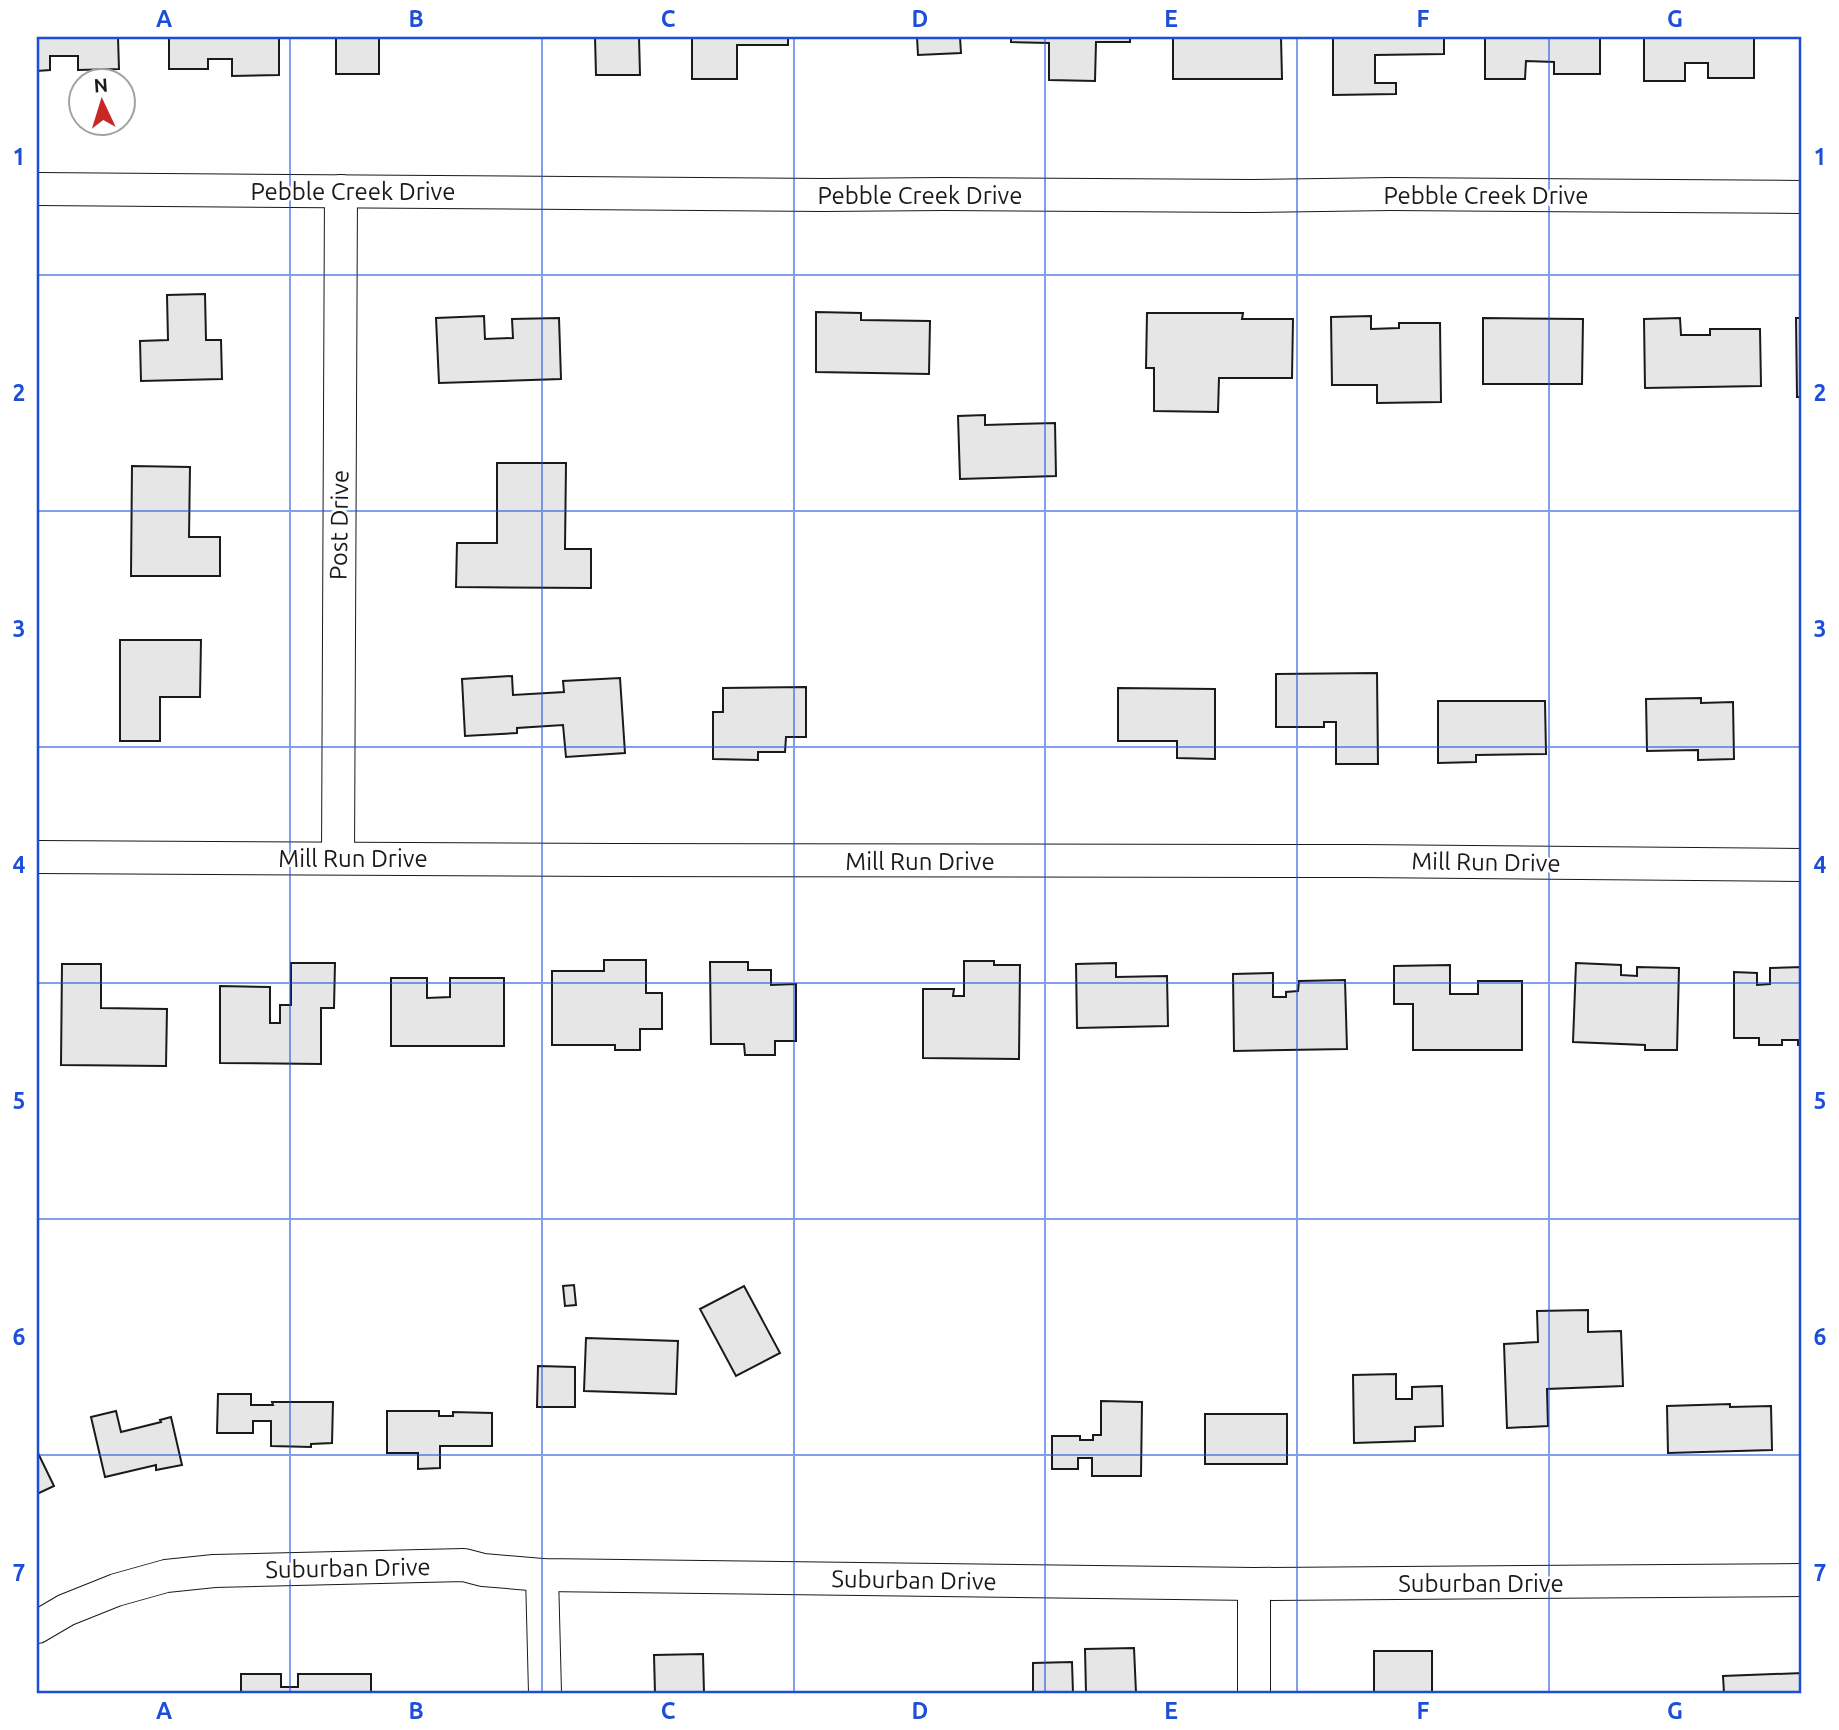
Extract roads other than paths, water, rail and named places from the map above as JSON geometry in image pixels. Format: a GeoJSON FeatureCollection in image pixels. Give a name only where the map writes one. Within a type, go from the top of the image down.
{"type":"FeatureCollection","features":[{"type":"Feature","properties":{"kind":"street","name":"Pebble Creek Drive"},"geometry":{"type":"LineString","coordinates":[[37,189],[809,195],[1405,194],[1802,197]]}},
{"type":"Feature","properties":{"kind":"street","name":"Post Drive"},"geometry":{"type":"LineString","coordinates":[[338,858],[341,191]]}},
{"type":"Feature","properties":{"kind":"street","name":"Mill Run Drive"},"geometry":{"type":"LineString","coordinates":[[37,858],[1362,861],[1802,865]]}},
{"type":"Feature","properties":{"kind":"street","name":"Suburban Drive"},"geometry":{"type":"LineString","coordinates":[[37,1627],[66,1610],[116,1590],[166,1576],[214,1571],[464,1565],[482,1570],[542,1575],[1254,1584],[1802,1580]]}},
{"type":"Feature","properties":{"kind":"street"},"geometry":{"type":"LineString","coordinates":[[542,1575],[545,1693]]}},
{"type":"Feature","properties":{"kind":"street"},"geometry":{"type":"LineString","coordinates":[[1254,1584],[1254,1693]]}}]}
